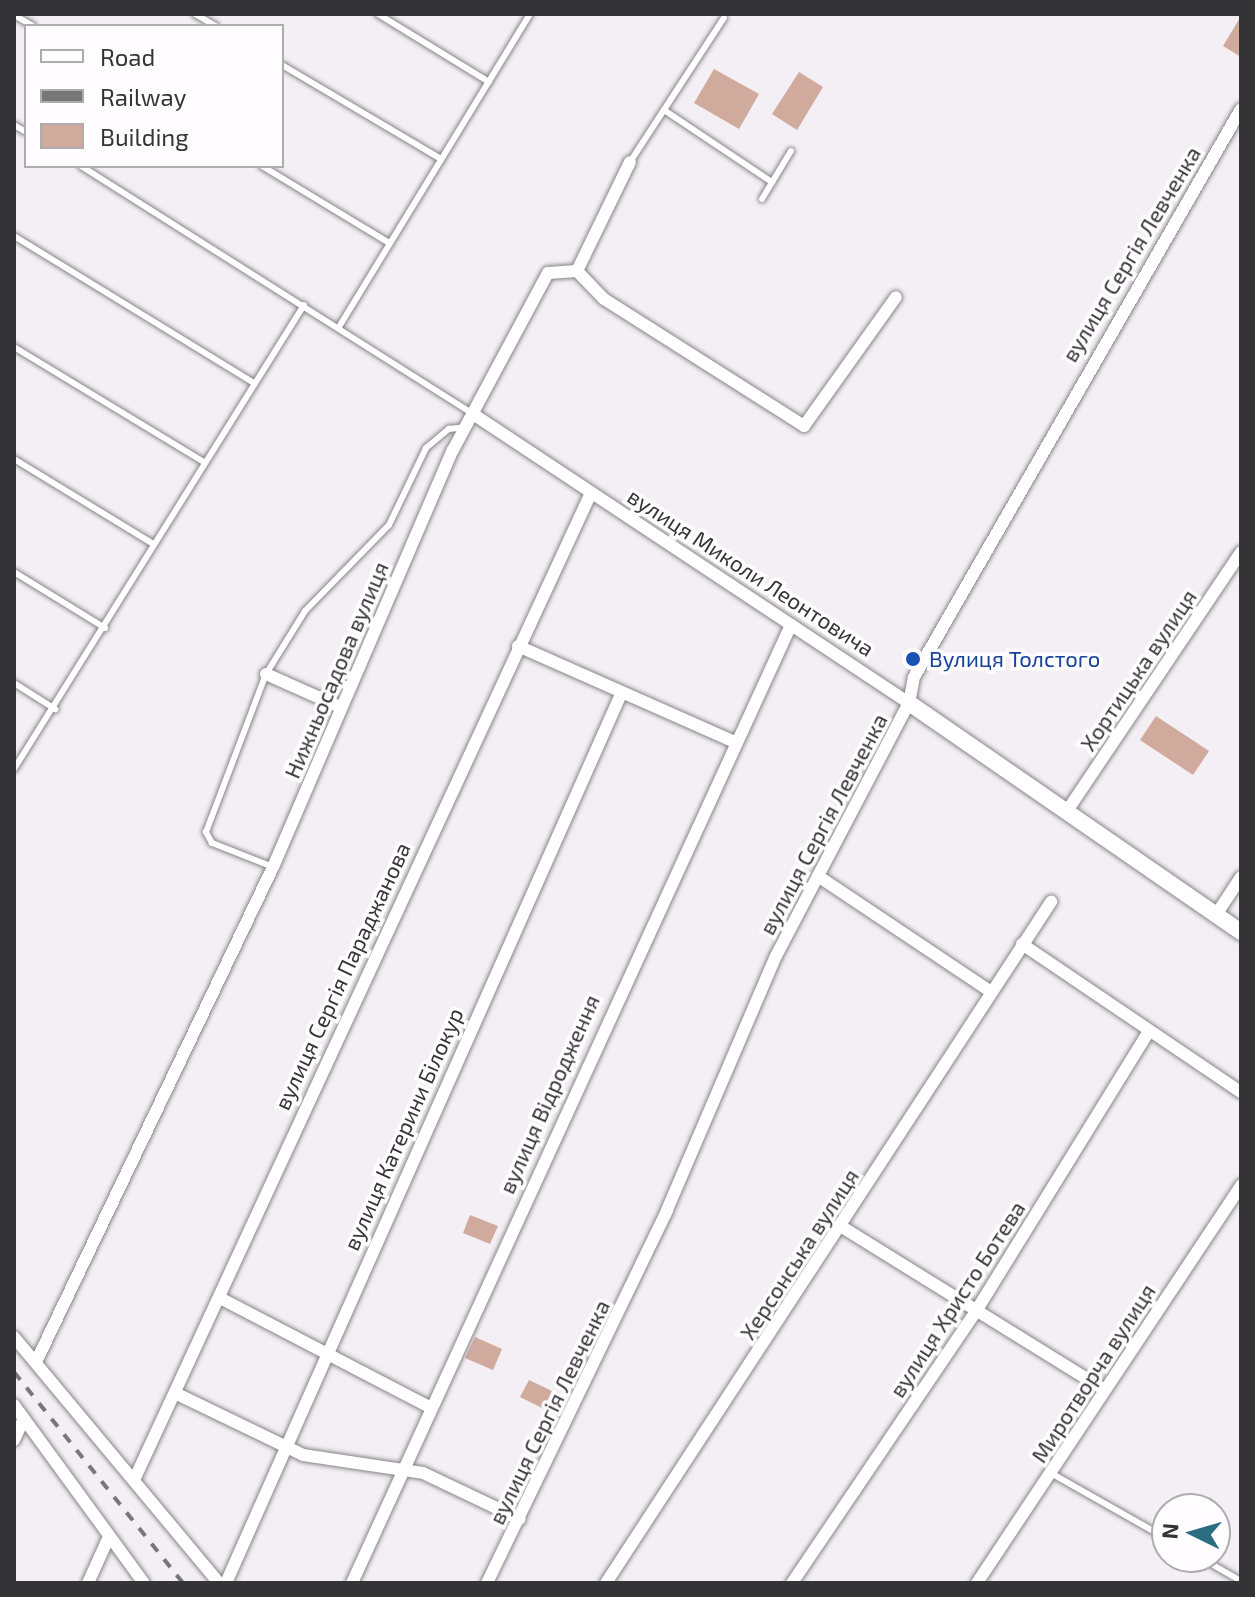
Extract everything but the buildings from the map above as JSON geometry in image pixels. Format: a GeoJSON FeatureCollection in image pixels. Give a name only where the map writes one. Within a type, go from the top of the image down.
{"type":"FeatureCollection","features":[{"type":"Feature","properties":{"kind":"street","name":"вулиця Сергія Левченка"},"geometry":{"type":"LineString","coordinates":[[487,1583],[520,1519],[818,876],[909,703],[914,677],[1036,456],[1241,109]]}},
{"type":"Feature","properties":{"kind":"street"},"geometry":{"type":"LineString","coordinates":[[630,162],[577,271],[604,299],[804,426],[896,297]]}},
{"type":"Feature","properties":{"kind":"street","name":"Нижньосадова вулиця"},"geometry":{"type":"LineString","coordinates":[[36,1362],[273,867],[340,707],[466,427],[548,273],[577,271]]}},
{"type":"Feature","properties":{"kind":"street","name":"вулиця Миколи Леонтовича"},"geometry":{"type":"LineString","coordinates":[[473,414],[909,703],[1241,932]]}},
{"type":"Feature","properties":{"kind":"street","name":"вулиця Сергія Параджанова"},"geometry":{"type":"LineString","coordinates":[[135,1478],[177,1394],[518,646],[591,493]]}},
{"type":"Feature","properties":{"kind":"street","name":"Хортицька вулиця"},"geometry":{"type":"LineString","coordinates":[[1067,811],[1241,552]]}},
{"type":"Feature","properties":{"kind":"street","name":"вулиця Відродження"},"geometry":{"type":"LineString","coordinates":[[352,1583],[732,741],[791,625]]}},
{"type":"Feature","properties":{"kind":"street"},"geometry":{"type":"LineString","coordinates":[[518,646],[732,741]]}},
{"type":"Feature","properties":{"kind":"street"},"geometry":{"type":"LineString","coordinates":[[266,674],[340,707]]}},
{"type":"Feature","properties":{"kind":"street","name":"вулиця Катерини Білокур"},"geometry":{"type":"LineString","coordinates":[[226,1583],[289,1449],[327,1348],[621,694]]}},
{"type":"Feature","properties":{"kind":"street"},"geometry":{"type":"LineString","coordinates":[[818,876],[988,990]]}},
{"type":"Feature","properties":{"kind":"street"},"geometry":{"type":"LineString","coordinates":[[1216,915],[1241,877]]}},
{"type":"Feature","properties":{"kind":"street","name":"Херсонська вулиця"},"geometry":{"type":"LineString","coordinates":[[606,1583],[842,1227],[988,990],[1051,902]]}},
{"type":"Feature","properties":{"kind":"street"},"geometry":{"type":"LineString","coordinates":[[1022,944],[1241,1092]]}},
{"type":"Feature","properties":{"kind":"street","name":"вулиця Христо Ботева"},"geometry":{"type":"LineString","coordinates":[[792,1583],[978,1308],[1149,1031]]}},
{"type":"Feature","properties":{"kind":"street","name":"Миротворча вулиця"},"geometry":{"type":"LineString","coordinates":[[977,1583],[1241,1185]]}},
{"type":"Feature","properties":{"kind":"street"},"geometry":{"type":"LineString","coordinates":[[842,1227],[978,1308],[1105,1390]]}},
{"type":"Feature","properties":{"kind":"street"},"geometry":{"type":"LineString","coordinates":[[220,1298],[327,1348],[429,1407]]}},
{"type":"Feature","properties":{"kind":"street"},"geometry":{"type":"LineString","coordinates":[[14,1337],[135,1478],[219,1583]]}},
{"type":"Feature","properties":{"kind":"street"},"geometry":{"type":"LineString","coordinates":[[177,1394],[289,1449],[404,1470],[520,1519]]}},
{"type":"Feature","properties":{"kind":"street"},"geometry":{"type":"LineString","coordinates":[[14,1405],[108,1539],[144,1583]]}},
{"type":"Feature","properties":{"kind":"street"},"geometry":{"type":"LineString","coordinates":[[14,1440],[24,1419]]}},
{"type":"Feature","properties":{"kind":"street"},"geometry":{"type":"LineString","coordinates":[[88,1583],[108,1539]]}},
{"type":"Feature","properties":{"kind":"lane"},"geometry":{"type":"LineString","coordinates":[[195,14],[212,24]]}},
{"type":"Feature","properties":{"kind":"lane"},"geometry":{"type":"LineString","coordinates":[[378,14],[489,82]]}},
{"type":"Feature","properties":{"kind":"lane"},"geometry":{"type":"LineString","coordinates":[[339,327],[530,14]]}},
{"type":"Feature","properties":{"kind":"lane"},"geometry":{"type":"LineString","coordinates":[[630,162],[724,18]]}},
{"type":"Feature","properties":{"kind":"lane"},"geometry":{"type":"LineString","coordinates":[[284,66],[441,159]]}},
{"type":"Feature","properties":{"kind":"lane"},"geometry":{"type":"LineString","coordinates":[[664,110],[772,182]]}},
{"type":"Feature","properties":{"kind":"lane"},"geometry":{"type":"LineString","coordinates":[[762,199],[791,151]]}},
{"type":"Feature","properties":{"kind":"lane"},"geometry":{"type":"LineString","coordinates":[[84,168],[473,414]]}},
{"type":"Feature","properties":{"kind":"lane"},"geometry":{"type":"LineString","coordinates":[[265,168],[389,243]]}},
{"type":"Feature","properties":{"kind":"lane"},"geometry":{"type":"LineString","coordinates":[[14,236],[252,382]]}},
{"type":"Feature","properties":{"kind":"lane"},"geometry":{"type":"LineString","coordinates":[[14,769],[105,628],[202,461],[304,305]]}},
{"type":"Feature","properties":{"kind":"lane"},"geometry":{"type":"LineString","coordinates":[[14,347],[202,461]]}},
{"type":"Feature","properties":{"kind":"lane"},"geometry":{"type":"LineString","coordinates":[[273,867],[212,843],[206,832],[266,674],[305,611],[389,525],[426,448],[449,429],[466,427]]}},
{"type":"Feature","properties":{"kind":"lane"},"geometry":{"type":"LineString","coordinates":[[14,459],[153,544]]}},
{"type":"Feature","properties":{"kind":"lane"},"geometry":{"type":"LineString","coordinates":[[14,572],[105,628]]}},
{"type":"Feature","properties":{"kind":"lane"},"geometry":{"type":"LineString","coordinates":[[14,683],[55,709]]}},
{"type":"Feature","properties":{"kind":"lane"},"geometry":{"type":"LineString","coordinates":[[1051,1473],[1151,1530]]}},
{"type":"Feature","properties":{"kind":"railway"},"geometry":{"type":"LineString","coordinates":[[14,1372],[183,1583]]}},
{"type":"Feature","properties":{"kind":"place","name":"Вулиця Толстого"},"geometry":{"type":"Point","coordinates":[913,659]}}]}
